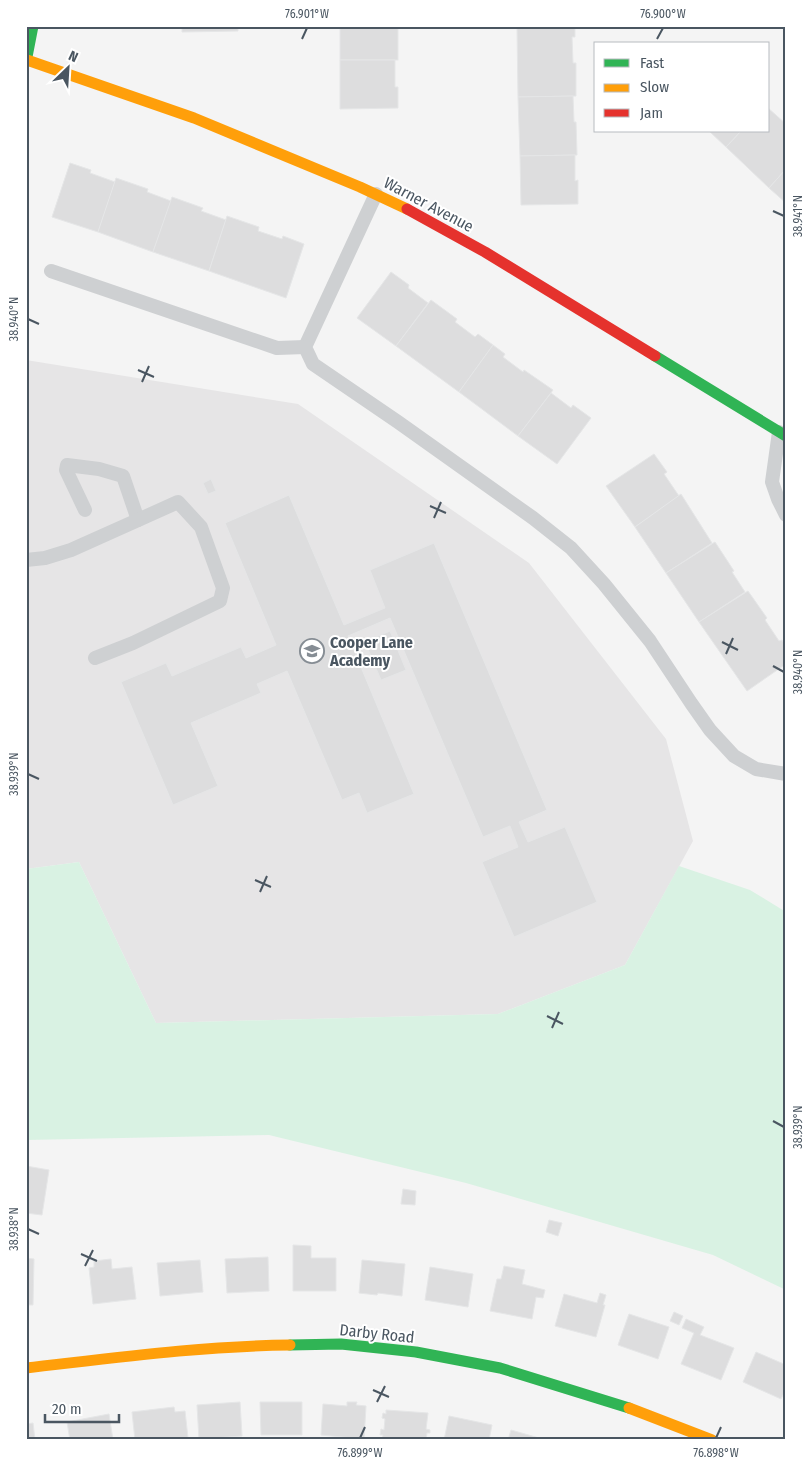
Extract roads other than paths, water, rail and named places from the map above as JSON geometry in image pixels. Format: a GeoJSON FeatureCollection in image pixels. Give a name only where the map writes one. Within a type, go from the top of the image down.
{"type":"FeatureCollection","features":[{"type":"Feature","properties":{"kind":"street"},"geometry":{"type":"LineString","coordinates":[[27,61],[33,26]]}},
{"type":"Feature","properties":{"kind":"street","name":"Warner Avenue"},"geometry":{"type":"LineString","coordinates":[[27,61],[194,118],[404,207],[485,252],[782,434]]}},
{"type":"Feature","properties":{"kind":"street","name":"Darby Road"},"geometry":{"type":"LineString","coordinates":[[26,1368],[172,1351],[250,1345],[341,1344],[416,1352],[500,1368],[612,1402],[712,1440]]}},
{"type":"Feature","properties":{"kind":"lane"},"geometry":{"type":"LineString","coordinates":[[376,194],[305,347],[312,364],[398,422],[533,518],[571,548],[604,584],[650,641],[710,730],[734,756],[756,769],[786,774]]}},
{"type":"Feature","properties":{"kind":"lane"},"geometry":{"type":"LineString","coordinates":[[50,271],[277,348],[305,347]]}},
{"type":"Feature","properties":{"kind":"lane"},"geometry":{"type":"LineString","coordinates":[[782,434],[772,482],[786,515]]}},
{"type":"Feature","properties":{"kind":"lane"},"geometry":{"type":"LineString","coordinates":[[85,510],[66,470],[67,464],[99,469],[123,476],[138,520]]}},
{"type":"Feature","properties":{"kind":"lane"},"geometry":{"type":"LineString","coordinates":[[26,560],[45,558],[71,550],[178,502],[201,526],[223,588],[220,601],[133,643],[95,658]]}},
{"type":"Feature","properties":{"kind":"place","name":"Cooper Lane Academy"},"geometry":{"type":"Point","coordinates":[312,651]}}]}
